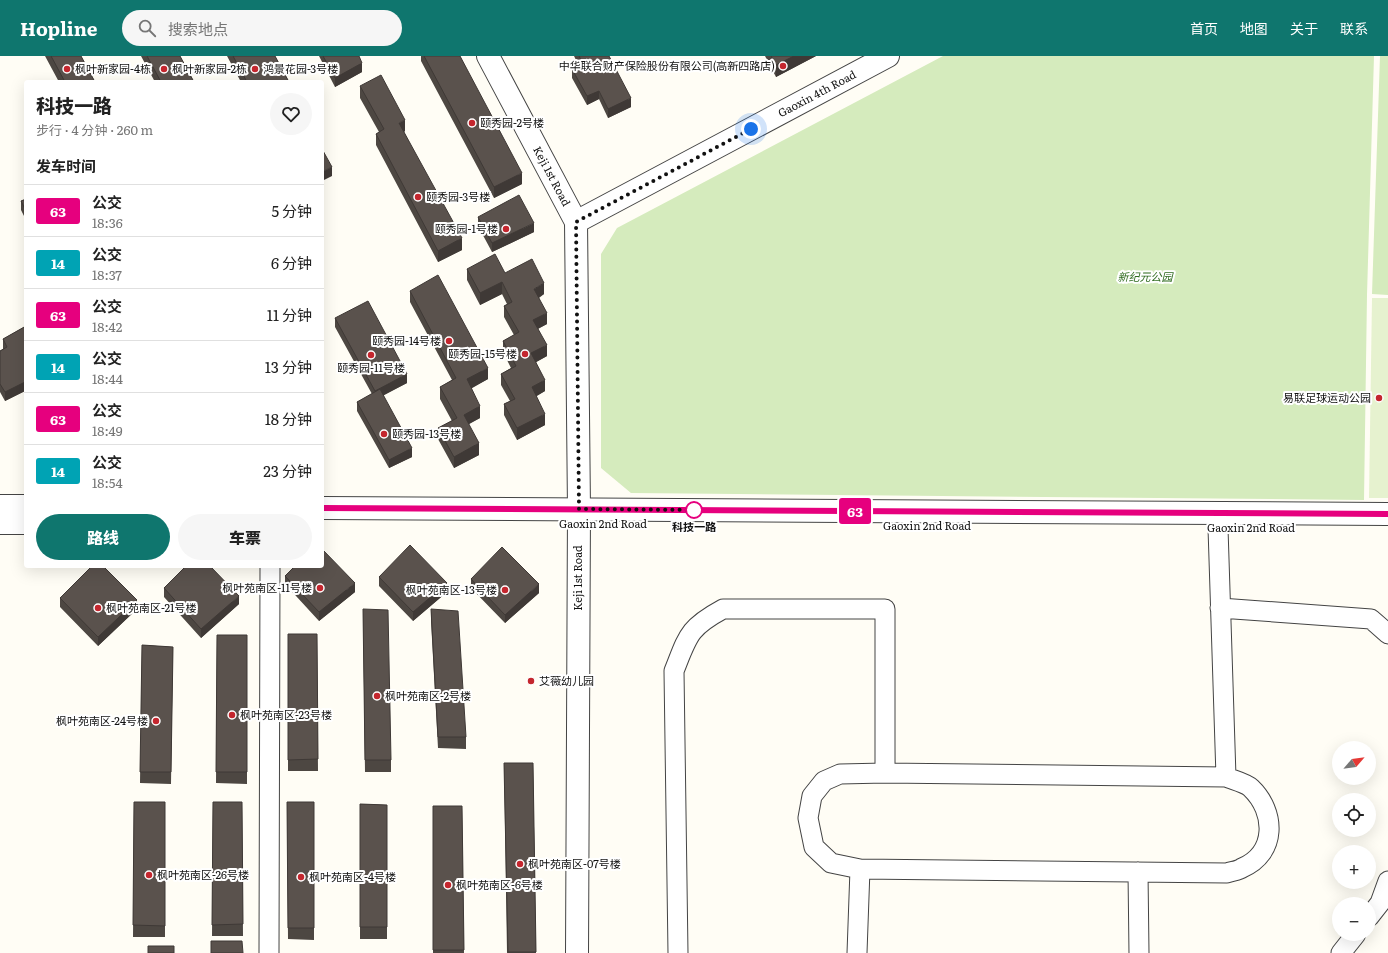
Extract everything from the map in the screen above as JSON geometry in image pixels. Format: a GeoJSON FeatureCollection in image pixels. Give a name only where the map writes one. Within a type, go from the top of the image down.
{"type":"FeatureCollection","features":[{"type":"Feature","properties":{"kind":"street","name":"Keji 1st Road"},"geometry":{"type":"LineString","coordinates":[[488,56],[576,222],[579,517],[577,953]]}},
{"type":"Feature","properties":{"kind":"street","name":"Gaoxin 4th Road"},"geometry":{"type":"LineString","coordinates":[[576,222],[888,56]]}},
{"type":"Feature","properties":{"kind":"street"},"geometry":{"type":"LineString","coordinates":[[0,506],[24,506]]}},
{"type":"Feature","properties":{"kind":"street","name":"Gaoxin 2nd Road"},"geometry":{"type":"LineString","coordinates":[[324,508],[579,517],[1218,528],[1388,528]]}},
{"type":"Feature","properties":{"kind":"street","name":"Gaoxin 2nd Road"},"geometry":{"type":"LineString","coordinates":[[324,523],[579,517],[1388,514]]}},
{"type":"Feature","properties":{"kind":"street"},"geometry":{"type":"LineString","coordinates":[[0,523],[24,523]]}},
{"type":"Feature","properties":{"kind":"street"},"geometry":{"type":"LineString","coordinates":[[1218,528],[1226,777]]}},
{"type":"Feature","properties":{"kind":"street"},"geometry":{"type":"LineString","coordinates":[[269,953],[270,568]]}},
{"type":"Feature","properties":{"kind":"street"},"geometry":{"type":"LineString","coordinates":[[1220,608],[1371,619],[1388,634]]}},
{"type":"Feature","properties":{"kind":"street"},"geometry":{"type":"LineString","coordinates":[[678,953],[674,672],[689,634],[704,620],[723,609],[885,609],[885,773]]}},
{"type":"Feature","properties":{"kind":"street"},"geometry":{"type":"LineString","coordinates":[[885,773],[1226,777],[1250,787],[1266,807],[1270,835],[1259,856],[1243,868],[1227,873],[860,870],[831,863],[814,847],[808,818],[812,796],[824,781],[840,774],[885,773]]}},
{"type":"Feature","properties":{"kind":"street"},"geometry":{"type":"LineString","coordinates":[[857,953],[860,870]]}},
{"type":"Feature","properties":{"kind":"street"},"geometry":{"type":"LineString","coordinates":[[1138,872],[1139,953]]}},
{"type":"Feature","properties":{"kind":"street"},"geometry":{"type":"LineString","coordinates":[[1376,908],[1380,903],[1388,882]]}},
{"type":"Feature","properties":{"kind":"street"},"geometry":{"type":"LineString","coordinates":[[1341,953],[1350,941]]}},
{"type":"Feature","properties":{"kind":"green space","name":"新纪元公园"},"geometry":{"type":"Polygon","coordinates":[[[943,56],[1374,56],[1367,295],[1364,500],[631,493],[601,468],[601,254],[617,228],[943,56]]]}},
{"type":"Feature","properties":{"kind":"green space"},"geometry":{"type":"Polygon","coordinates":[[[1380,56],[1388,56],[1388,295],[1372,294],[1380,56]]]}},
{"type":"Feature","properties":{"kind":"green space","name":"易联足球运动公园"},"geometry":{"type":"Polygon","coordinates":[[[1372,298],[1388,298],[1388,498],[1369,498],[1372,298]]]}},
{"type":"Feature","properties":{"kind":"building","name":"枫叶新家园-4栋"},"geometry":{"type":"Polygon","coordinates":[[[51,56],[81,56],[94,80],[64,80],[51,56]]]}},
{"type":"Feature","properties":{"kind":"building","name":"枫叶新家园-2栋"},"geometry":{"type":"Polygon","coordinates":[[[147,56],[180,56],[193,80],[160,80],[147,56]]]}},
{"type":"Feature","properties":{"kind":"building","name":"鸿景花园-3号楼"},"geometry":{"type":"Polygon","coordinates":[[[233,56],[275,56],[288,80],[246,80],[233,56]]]}},
{"type":"Feature","properties":{"kind":"building"},"geometry":{"type":"Polygon","coordinates":[[[323,56],[359,56],[362,63],[335,78],[323,56]]]}},
{"type":"Feature","properties":{"kind":"building","name":"颐秀园-2号楼"},"geometry":{"type":"Polygon","coordinates":[[[424,56],[460,56],[522,173],[494,187],[424,56]]]}},
{"type":"Feature","properties":{"kind":"building"},"geometry":{"type":"Polygon","coordinates":[[[579,56],[609,56],[631,98],[608,109],[599,91],[587,96],[572,69],[583,64],[579,56]]]}},
{"type":"Feature","properties":{"kind":"building"},"geometry":{"type":"Polygon","coordinates":[[[771,56],[794,56],[776,65],[771,56]]]}},
{"type":"Feature","properties":{"kind":"building","name":"颐秀园-3号楼"},"geometry":{"type":"Polygon","coordinates":[[[381,75],[405,120],[399,123],[462,238],[438,251],[376,134],[384,129],[360,86],[381,75]]]}},
{"type":"Feature","properties":{"kind":"building"},"geometry":{"type":"Polygon","coordinates":[[[324,153],[332,167],[324,171],[324,153]]]}},
{"type":"Feature","properties":{"kind":"building","name":"颐秀园-1号楼"},"geometry":{"type":"Polygon","coordinates":[[[519,195],[534,223],[492,243],[478,217],[519,195]]]}},
{"type":"Feature","properties":{"kind":"building"},"geometry":{"type":"Polygon","coordinates":[[[24,200],[24,207],[21,201],[24,200]]]}},
{"type":"Feature","properties":{"kind":"building","name":"颐秀园-15号楼"},"geometry":{"type":"Polygon","coordinates":[[[495,254],[505,273],[532,259],[544,283],[534,289],[547,313],[533,320],[547,345],[531,353],[545,380],[532,387],[545,414],[517,428],[504,404],[515,399],[501,374],[516,366],[503,341],[519,332],[504,306],[512,302],[502,282],[480,293],[467,269],[495,254]]]}},
{"type":"Feature","properties":{"kind":"building","name":"颐秀园-14号楼"},"geometry":{"type":"Polygon","coordinates":[[[438,275],[488,368],[467,379],[480,406],[464,415],[479,443],[454,457],[438,428],[457,418],[440,387],[456,378],[410,291],[438,275]]]}},
{"type":"Feature","properties":{"kind":"building","name":"颐秀园-11号楼"},"geometry":{"type":"Polygon","coordinates":[[[368,301],[407,374],[375,391],[335,318],[368,301]]]}},
{"type":"Feature","properties":{"kind":"building"},"geometry":{"type":"Polygon","coordinates":[[[24,327],[24,382],[5,392],[0,384],[0,351],[7,347],[3,339],[24,327]]]}},
{"type":"Feature","properties":{"kind":"building","name":"颐秀园-13号楼"},"geometry":{"type":"Polygon","coordinates":[[[380,389],[412,448],[389,460],[357,402],[380,389]]]}},
{"type":"Feature","properties":{"kind":"building"},"geometry":{"type":"Polygon","coordinates":[[[410,545],[447,583],[413,612],[379,577],[410,545]]]}},
{"type":"Feature","properties":{"kind":"building","name":"枫叶苑南区-13号楼"},"geometry":{"type":"Polygon","coordinates":[[[502,547],[539,584],[505,615],[471,579],[502,547]]]}},
{"type":"Feature","properties":{"kind":"building","name":"枫叶苑南区-11号楼"},"geometry":{"type":"Polygon","coordinates":[[[324,551],[355,583],[319,612],[285,576],[293,568],[324,568],[324,551]]]}},
{"type":"Feature","properties":{"kind":"building","name":"枫叶苑南区-21号楼"},"geometry":{"type":"Polygon","coordinates":[[[90,568],[105,568],[137,600],[98,637],[60,598],[90,568]]]}},
{"type":"Feature","properties":{"kind":"building"},"geometry":{"type":"Polygon","coordinates":[[[184,568],[212,568],[239,596],[201,629],[164,588],[184,568]]]}},
{"type":"Feature","properties":{"kind":"building","name":"枫叶苑南区-2号楼"},"geometry":{"type":"Polygon","coordinates":[[[363,609],[388,610],[391,760],[365,760],[363,609]]]}},
{"type":"Feature","properties":{"kind":"building"},"geometry":{"type":"Polygon","coordinates":[[[431,609],[458,611],[466,737],[438,737],[431,609]]]}},
{"type":"Feature","properties":{"kind":"building"},"geometry":{"type":"Polygon","coordinates":[[[288,634],[317,634],[318,759],[288,760],[288,634]]]}},
{"type":"Feature","properties":{"kind":"building","name":"枫叶苑南区-23号楼"},"geometry":{"type":"Polygon","coordinates":[[[217,635],[247,635],[247,772],[216,772],[217,635]]]}},
{"type":"Feature","properties":{"kind":"building","name":"枫叶苑南区-24号楼"},"geometry":{"type":"Polygon","coordinates":[[[142,645],[173,647],[171,772],[140,772],[142,645]]]}},
{"type":"Feature","properties":{"kind":"building","name":"枫叶苑南区-07号楼"},"geometry":{"type":"Polygon","coordinates":[[[504,763],[533,763],[536,952],[508,952],[504,763]]]}},
{"type":"Feature","properties":{"kind":"building","name":"枫叶苑南区-26号楼"},"geometry":{"type":"Polygon","coordinates":[[[134,802],[165,802],[165,926],[133,925],[134,802]]]}},
{"type":"Feature","properties":{"kind":"building"},"geometry":{"type":"Polygon","coordinates":[[[213,802],[242,802],[243,924],[212,925],[213,802]]]}},
{"type":"Feature","properties":{"kind":"building","name":"枫叶苑南区-4号楼"},"geometry":{"type":"Polygon","coordinates":[[[287,802],[314,802],[314,928],[288,928],[287,802]]]}},
{"type":"Feature","properties":{"kind":"building"},"geometry":{"type":"Polygon","coordinates":[[[360,804],[387,805],[387,927],[360,927],[360,804]]]}},
{"type":"Feature","properties":{"kind":"building","name":"枫叶苑南区-6号楼"},"geometry":{"type":"Polygon","coordinates":[[[433,806],[462,806],[464,950],[433,950],[433,806]]]}},
{"type":"Feature","properties":{"kind":"building"},"geometry":{"type":"Polygon","coordinates":[[[211,941],[242,941],[243,953],[211,953],[211,941]]]}},
{"type":"Feature","properties":{"kind":"building"},"geometry":{"type":"Polygon","coordinates":[[[148,946],[174,946],[174,953],[148,953],[148,946]]]}},
{"type":"Feature","properties":{"kind":"bus line","name":"63"},"geometry":{"type":"LineString","coordinates":[[324,508],[1388,514]]}},
{"type":"Feature","properties":{"kind":"place","name":"中华联合财产保险股份有限公司(高新四路店)"},"geometry":{"type":"Point","coordinates":[783,66]}},
{"type":"Feature","properties":{"kind":"place","name":"枫叶新家园-4栋"},"geometry":{"type":"Point","coordinates":[67,69]}},
{"type":"Feature","properties":{"kind":"place","name":"枫叶新家园-2栋"},"geometry":{"type":"Point","coordinates":[164,69]}},
{"type":"Feature","properties":{"kind":"place","name":"鸿景花园-3号楼"},"geometry":{"type":"Point","coordinates":[255,69]}},
{"type":"Feature","properties":{"kind":"place","name":"颐秀园-2号楼"},"geometry":{"type":"Point","coordinates":[472,123]}},
{"type":"Feature","properties":{"kind":"place","name":"颐秀园-3号楼"},"geometry":{"type":"Point","coordinates":[418,197]}},
{"type":"Feature","properties":{"kind":"place","name":"颐秀园-1号楼"},"geometry":{"type":"Point","coordinates":[506,229]}},
{"type":"Feature","properties":{"kind":"place","name":"颐秀园-14号楼"},"geometry":{"type":"Point","coordinates":[449,341]}},
{"type":"Feature","properties":{"kind":"place","name":"颐秀园-15号楼"},"geometry":{"type":"Point","coordinates":[525,354]}},
{"type":"Feature","properties":{"kind":"place","name":"颐秀园-11号楼"},"geometry":{"type":"Point","coordinates":[371,355]}},
{"type":"Feature","properties":{"kind":"place","name":"易联足球运动公园"},"geometry":{"type":"Point","coordinates":[1379,398]}},
{"type":"Feature","properties":{"kind":"place","name":"颐秀园-13号楼"},"geometry":{"type":"Point","coordinates":[384,434]}},
{"type":"Feature","properties":{"kind":"place","name":"科技一路"},"geometry":{"type":"Point","coordinates":[694,510]}},
{"type":"Feature","properties":{"kind":"place","name":"枫叶苑南区-11号楼"},"geometry":{"type":"Point","coordinates":[320,588]}},
{"type":"Feature","properties":{"kind":"place","name":"枫叶苑南区-13号楼"},"geometry":{"type":"Point","coordinates":[505,590]}},
{"type":"Feature","properties":{"kind":"place","name":"枫叶苑南区-21号楼"},"geometry":{"type":"Point","coordinates":[98,608]}},
{"type":"Feature","properties":{"kind":"place","name":"艾薇幼儿园"},"geometry":{"type":"Point","coordinates":[531,681]}},
{"type":"Feature","properties":{"kind":"place","name":"枫叶苑南区-2号楼"},"geometry":{"type":"Point","coordinates":[377,696]}},
{"type":"Feature","properties":{"kind":"place","name":"枫叶苑南区-23号楼"},"geometry":{"type":"Point","coordinates":[232,715]}},
{"type":"Feature","properties":{"kind":"place","name":"枫叶苑南区-24号楼"},"geometry":{"type":"Point","coordinates":[156,721]}},
{"type":"Feature","properties":{"kind":"place","name":"枫叶苑南区-07号楼"},"geometry":{"type":"Point","coordinates":[520,864]}},
{"type":"Feature","properties":{"kind":"place","name":"枫叶苑南区-26号楼"},"geometry":{"type":"Point","coordinates":[149,875]}},
{"type":"Feature","properties":{"kind":"place","name":"枫叶苑南区-4号楼"},"geometry":{"type":"Point","coordinates":[301,877]}},
{"type":"Feature","properties":{"kind":"place","name":"枫叶苑南区-6号楼"},"geometry":{"type":"Point","coordinates":[448,885]}},
{"type":"Feature","properties":{"kind":"route"},"geometry":{"type":"LineString","coordinates":[[694,510],[579,509],[576,222],[751,129]]}}]}
